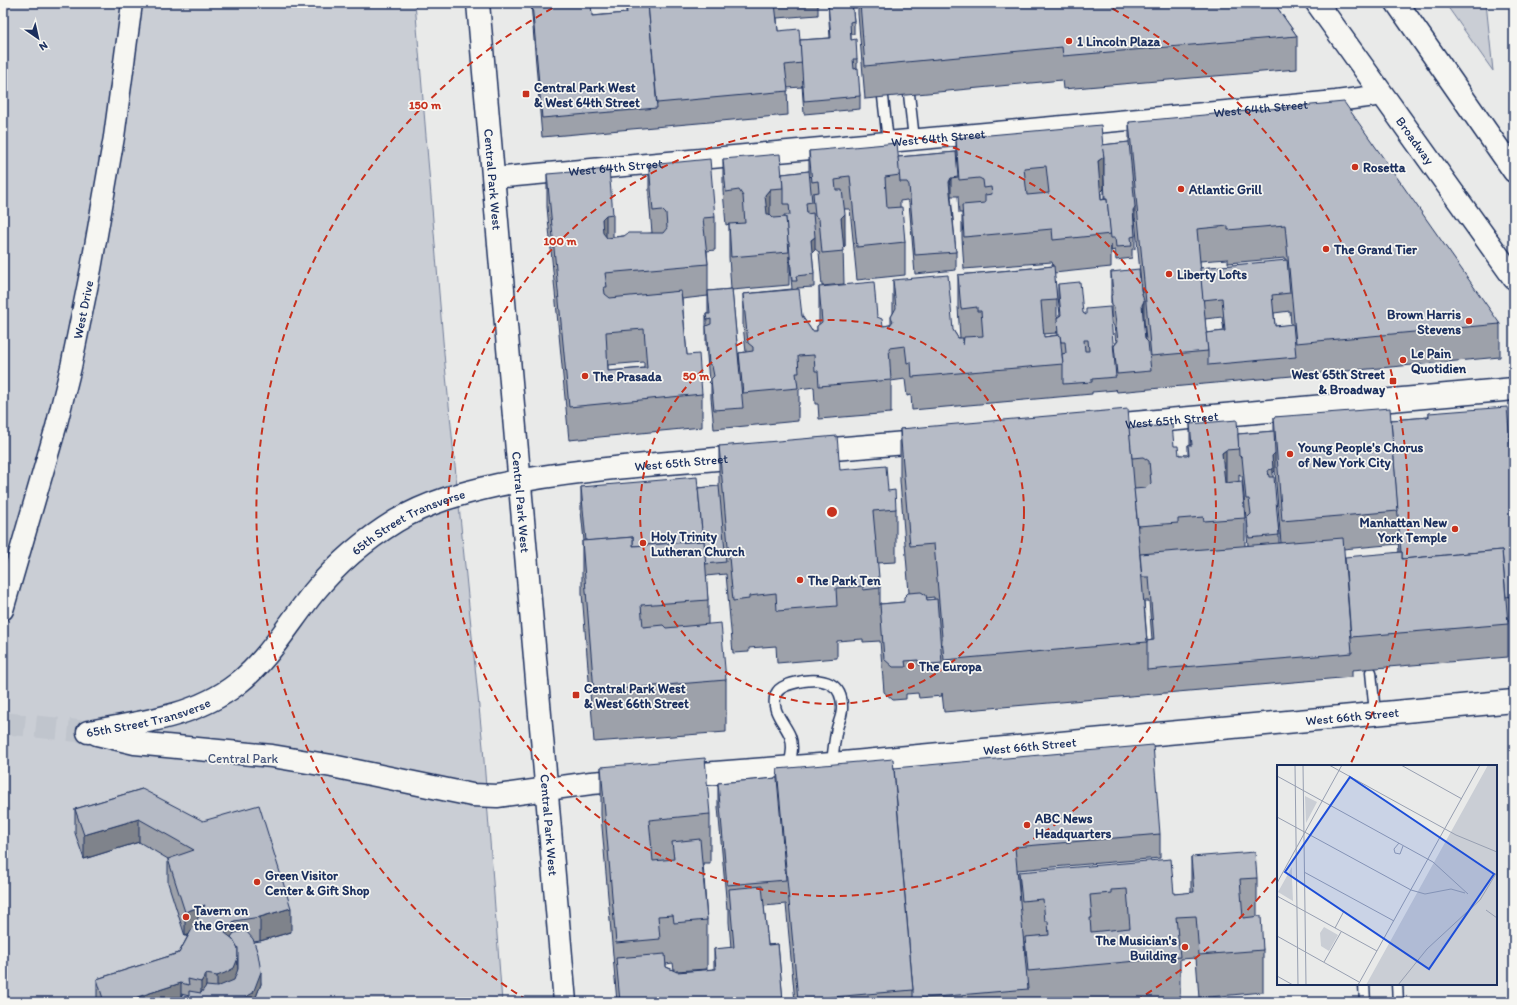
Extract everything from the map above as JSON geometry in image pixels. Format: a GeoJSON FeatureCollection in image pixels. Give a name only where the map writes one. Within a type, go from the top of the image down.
{"type":"FeatureCollection","features":[{"type":"Feature","properties":{"kind":"main road","name":"Central Park West"},"geometry":{"type":"LineString","coordinates":[[478,3],[565,1002]]}},
{"type":"Feature","properties":{"kind":"main road","name":"Broadway"},"geometry":{"type":"LineString","coordinates":[[1317,3],[1514,278]]}},
{"type":"Feature","properties":{"kind":"main road"},"geometry":{"type":"LineString","coordinates":[[1397,3],[1514,170]]}},
{"type":"Feature","properties":{"kind":"main road","name":"West 65th Street"},"geometry":{"type":"LineString","coordinates":[[1080,427],[1514,389]]}},
{"type":"Feature","properties":{"kind":"main road","name":"West 65th Street"},"geometry":{"type":"LineString","coordinates":[[519,481],[561,473],[946,439]]}},
{"type":"Feature","properties":{"kind":"main road","name":"65th Street Transverse"},"geometry":{"type":"LineString","coordinates":[[519,481],[452,496],[415,511],[377,534],[344,561],[313,593],[253,669],[237,684],[222,694],[204,703],[165,716],[88,732],[135,743],[272,756],[317,763],[472,795],[497,796],[546,790]]}},
{"type":"Feature","properties":{"kind":"main road","name":"West 66th Street"},"geometry":{"type":"LineString","coordinates":[[546,790],[651,778],[832,764],[1514,701]]}},
{"type":"Feature","properties":{"kind":"street","name":"West Drive"},"geometry":{"type":"LineString","coordinates":[[3,610],[56,427],[71,367],[91,269],[107,179],[132,3]]}},
{"type":"Feature","properties":{"kind":"street","name":"West 64th Street"},"geometry":{"type":"LineString","coordinates":[[493,178],[1382,95]]}},
{"type":"Feature","properties":{"kind":"lane"},"geometry":{"type":"LineString","coordinates":[[910,94],[914,139]]}},
{"type":"Feature","properties":{"kind":"lane"},"geometry":{"type":"LineString","coordinates":[[883,97],[888,141]]}},
{"type":"Feature","properties":{"kind":"lane"},"geometry":{"type":"LineString","coordinates":[[1371,672],[1375,713]]}},
{"type":"Feature","properties":{"kind":"lane"},"geometry":{"type":"LineString","coordinates":[[789,767],[792,745],[791,737],[778,717],[775,704],[776,695],[780,689],[792,683],[814,679],[826,680],[834,685],[840,695],[842,709],[836,732],[832,764]]}},
{"type":"Feature","properties":{"kind":"lane"},"geometry":{"type":"LineString","coordinates":[[1364,985],[1365,1002]]}},
{"type":"Feature","properties":{"kind":"lane"},"geometry":{"type":"LineString","coordinates":[[1397,985],[1398,1002]]}},
{"type":"Feature","properties":{"kind":"green space","name":"Central Park"},"geometry":{"type":"Polygon","coordinates":[[[3,3],[415,3],[445,365],[483,747],[502,1002],[3,1002],[3,3]]]}},
{"type":"Feature","properties":{"kind":"green space"},"geometry":{"type":"Polygon","coordinates":[[[1445,3],[1486,3],[1493,71],[1445,3]]]}},
{"type":"Feature","properties":{"kind":"building"},"geometry":{"type":"Polygon","coordinates":[[[532,3],[591,3],[592,16],[627,13],[626,4],[648,3],[657,108],[542,118],[532,3]]]}},
{"type":"Feature","properties":{"kind":"building"},"geometry":{"type":"Polygon","coordinates":[[[648,3],[775,3],[778,31],[799,29],[802,63],[785,65],[788,91],[657,103],[648,3]]]}},
{"type":"Feature","properties":{"kind":"building"},"geometry":{"type":"Polygon","coordinates":[[[828,3],[852,3],[854,21],[850,22],[851,40],[856,39],[857,59],[853,59],[854,69],[858,68],[860,96],[804,101],[800,40],[831,38],[828,3]]]}},
{"type":"Feature","properties":{"kind":"building"},"geometry":{"type":"Polygon","coordinates":[[[860,3],[1274,3],[1297,36],[1063,56],[1062,47],[865,66],[860,3]]]}},
{"type":"Feature","properties":{"kind":"building"},"geometry":{"type":"Polygon","coordinates":[[[1344,102],[1500,324],[1296,343],[1285,225],[1228,230],[1228,226],[1197,229],[1208,351],[1151,356],[1129,122],[1344,102]]]}},
{"type":"Feature","properties":{"kind":"building"},"geometry":{"type":"Polygon","coordinates":[[[1101,125],[1104,157],[1098,161],[1101,200],[1107,199],[1111,234],[1053,240],[1052,229],[964,237],[962,205],[985,203],[985,195],[992,194],[991,187],[984,188],[983,180],[979,178],[959,180],[956,138],[1101,125]],[[1046,166],[1024,168],[1027,195],[1049,193],[1046,166]]]}},
{"type":"Feature","properties":{"kind":"building"},"geometry":{"type":"Polygon","coordinates":[[[1129,142],[1135,207],[1133,210],[1135,236],[1131,237],[1132,246],[1116,247],[1115,238],[1111,238],[1107,199],[1105,199],[1104,157],[1102,145],[1129,142]]]}},
{"type":"Feature","properties":{"kind":"building"},"geometry":{"type":"Polygon","coordinates":[[[897,143],[900,175],[885,177],[887,208],[902,207],[905,242],[857,247],[850,176],[841,177],[842,179],[835,180],[836,190],[842,190],[845,214],[841,218],[844,251],[822,253],[819,219],[815,216],[813,193],[819,192],[818,181],[812,182],[809,151],[897,143]]]}},
{"type":"Feature","properties":{"kind":"building"},"geometry":{"type":"Polygon","coordinates":[[[956,152],[958,177],[951,178],[949,182],[956,252],[915,255],[909,185],[907,182],[900,182],[898,157],[956,152]]]}},
{"type":"Feature","properties":{"kind":"building"},"geometry":{"type":"Polygon","coordinates":[[[780,154],[783,188],[770,189],[765,195],[767,214],[773,218],[786,217],[789,252],[731,257],[729,224],[745,223],[743,196],[739,190],[726,192],[723,159],[780,154]]]}},
{"type":"Feature","properties":{"kind":"building"},"geometry":{"type":"Polygon","coordinates":[[[710,159],[715,217],[703,218],[708,264],[605,273],[607,287],[604,287],[605,294],[610,298],[681,291],[687,355],[699,354],[702,394],[569,407],[547,174],[609,169],[613,214],[606,215],[602,219],[603,233],[607,238],[624,236],[628,233],[663,233],[667,228],[666,214],[662,210],[653,211],[649,165],[710,159]],[[644,329],[606,332],[608,371],[647,368],[644,329]]]}},
{"type":"Feature","properties":{"kind":"building"},"geometry":{"type":"Polygon","coordinates":[[[809,171],[812,202],[806,203],[807,214],[813,213],[815,237],[811,240],[814,274],[796,276],[797,281],[792,281],[786,217],[784,217],[784,215],[790,215],[789,204],[783,204],[782,174],[809,171]]]}},
{"type":"Feature","properties":{"kind":"building"},"geometry":{"type":"Polygon","coordinates":[[[1287,260],[1290,293],[1272,295],[1275,326],[1293,324],[1296,357],[1208,365],[1206,333],[1225,331],[1222,298],[1203,300],[1200,268],[1287,260]]]}},
{"type":"Feature","properties":{"kind":"building"},"geometry":{"type":"Polygon","coordinates":[[[1054,266],[1057,300],[1041,301],[1044,337],[1060,335],[1063,364],[912,377],[911,362],[907,363],[905,346],[889,348],[891,380],[819,386],[818,371],[815,371],[814,355],[798,356],[799,373],[796,373],[798,388],[743,393],[739,353],[753,351],[753,347],[748,343],[743,294],[799,289],[802,316],[812,331],[817,331],[817,326],[822,322],[819,287],[874,282],[877,317],[882,319],[883,326],[890,325],[893,321],[891,317],[896,308],[893,280],[948,275],[953,330],[958,338],[963,338],[963,345],[964,337],[983,336],[981,311],[977,311],[977,307],[961,309],[958,275],[1054,266]]]}},
{"type":"Feature","properties":{"kind":"building"},"geometry":{"type":"Polygon","coordinates":[[[1139,269],[1141,290],[1144,301],[1142,305],[1145,339],[1148,342],[1151,371],[1117,374],[1114,346],[1118,341],[1111,296],[1113,293],[1111,272],[1139,269]]]}},
{"type":"Feature","properties":{"kind":"building"},"geometry":{"type":"Polygon","coordinates":[[[1080,282],[1083,313],[1086,315],[1086,309],[1110,307],[1116,377],[1092,379],[1092,382],[1063,384],[1062,354],[1066,353],[1065,342],[1061,342],[1060,335],[1058,335],[1057,318],[1061,315],[1058,284],[1080,282]],[[1084,340],[1085,351],[1089,351],[1088,340],[1084,340]]]}},
{"type":"Feature","properties":{"kind":"building"},"geometry":{"type":"Polygon","coordinates":[[[732,289],[743,408],[714,410],[711,379],[714,376],[712,366],[709,364],[706,326],[711,324],[711,319],[707,320],[706,314],[710,314],[708,291],[732,289]]]}},
{"type":"Feature","properties":{"kind":"building","name":"Manhattan New York Temple"},"geometry":{"type":"Polygon","coordinates":[[[1507,407],[1514,488],[1514,596],[1506,597],[1502,550],[1402,559],[1391,420],[1429,417],[1429,413],[1507,407]]]}},
{"type":"Feature","properties":{"kind":"building"},"geometry":{"type":"Polygon","coordinates":[[[1390,408],[1398,511],[1282,521],[1274,417],[1390,408]]]}},
{"type":"Feature","properties":{"kind":"building"},"geometry":{"type":"Polygon","coordinates":[[[1128,409],[1147,642],[944,660],[934,544],[910,546],[900,429],[1128,409]]]}},
{"type":"Feature","properties":{"kind":"building"},"geometry":{"type":"Polygon","coordinates":[[[1237,420],[1239,449],[1226,450],[1222,453],[1225,483],[1242,481],[1245,518],[1204,521],[1203,517],[1178,519],[1178,523],[1138,526],[1134,489],[1146,488],[1151,483],[1149,461],[1143,457],[1132,458],[1129,428],[1172,425],[1174,446],[1178,446],[1179,455],[1189,455],[1188,445],[1192,445],[1190,424],[1237,420]]]}},
{"type":"Feature","properties":{"kind":"building"},"geometry":{"type":"Polygon","coordinates":[[[1274,431],[1275,453],[1272,456],[1273,469],[1268,470],[1269,477],[1274,477],[1279,535],[1249,538],[1247,518],[1251,514],[1249,499],[1246,499],[1242,457],[1239,456],[1238,434],[1274,431]]]}},
{"type":"Feature","properties":{"kind":"building","name":"The Park Ten"},"geometry":{"type":"Polygon","coordinates":[[[837,436],[840,470],[886,466],[888,491],[895,490],[896,509],[873,511],[880,588],[863,590],[863,586],[836,588],[837,606],[777,611],[776,593],[749,596],[749,599],[733,601],[719,446],[837,436]]]}},
{"type":"Feature","properties":{"kind":"building"},"geometry":{"type":"Polygon","coordinates":[[[697,477],[703,541],[633,546],[633,537],[586,541],[581,487],[697,477]]]}},
{"type":"Feature","properties":{"kind":"building"},"geometry":{"type":"Polygon","coordinates":[[[719,486],[726,562],[705,564],[698,488],[719,486]]]}},
{"type":"Feature","properties":{"kind":"building"},"geometry":{"type":"Polygon","coordinates":[[[633,537],[633,546],[704,541],[708,600],[641,605],[643,627],[663,625],[666,628],[721,623],[726,680],[594,691],[582,541],[633,537]]]}},
{"type":"Feature","properties":{"kind":"building"},"geometry":{"type":"Polygon","coordinates":[[[1343,538],[1352,653],[1147,670],[1147,641],[1154,640],[1149,577],[1142,577],[1140,554],[1343,538]]]}},
{"type":"Feature","properties":{"kind":"building"},"geometry":{"type":"Polygon","coordinates":[[[1502,550],[1508,624],[1351,637],[1345,557],[1402,552],[1402,559],[1502,550]]]}},
{"type":"Feature","properties":{"kind":"building"},"geometry":{"type":"Polygon","coordinates":[[[921,592],[926,595],[927,600],[937,599],[942,663],[919,665],[918,660],[905,661],[906,667],[893,667],[884,659],[880,604],[904,602],[904,597],[908,593],[921,592]]]}},
{"type":"Feature","properties":{"kind":"building"},"geometry":{"type":"Polygon","coordinates":[[[1153,745],[1160,834],[1015,847],[1028,989],[913,999],[894,768],[1153,745]]]}},
{"type":"Feature","properties":{"kind":"building"},"geometry":{"type":"Polygon","coordinates":[[[705,758],[710,814],[649,820],[653,861],[674,859],[672,842],[700,839],[707,920],[674,923],[673,915],[658,916],[660,939],[616,943],[601,767],[705,758]]]}},
{"type":"Feature","properties":{"kind":"building"},"geometry":{"type":"Polygon","coordinates":[[[893,759],[913,990],[798,1000],[777,769],[893,759]]]}},
{"type":"Feature","properties":{"kind":"building"},"geometry":{"type":"Polygon","coordinates":[[[777,778],[786,880],[727,885],[718,783],[777,778]]]}},
{"type":"Feature","properties":{"kind":"building"},"geometry":{"type":"Polygon","coordinates":[[[142,789],[203,821],[259,805],[291,908],[260,917],[234,921],[225,933],[233,939],[238,948],[238,958],[234,968],[225,973],[217,976],[206,974],[201,982],[188,979],[189,985],[181,983],[122,1002],[104,1002],[97,979],[179,953],[205,905],[185,912],[168,859],[194,850],[139,819],[84,835],[75,809],[142,789]]]}},
{"type":"Feature","properties":{"kind":"building"},"geometry":{"type":"Polygon","coordinates":[[[1255,852],[1257,878],[1240,879],[1243,918],[1261,916],[1263,950],[1199,955],[1196,916],[1176,917],[1180,957],[1028,971],[1025,937],[1049,935],[1048,921],[1045,921],[1043,899],[1022,901],[1019,872],[1171,859],[1174,894],[1194,892],[1191,857],[1255,852]],[[1127,889],[1111,890],[1111,893],[1090,895],[1092,918],[1090,918],[1091,932],[1130,928],[1127,889]]]}},
{"type":"Feature","properties":{"kind":"building"},"geometry":{"type":"Polygon","coordinates":[[[762,886],[768,945],[778,944],[783,1001],[620,1002],[616,958],[665,954],[666,967],[677,972],[716,969],[714,949],[734,947],[729,889],[762,886]]]}},
{"type":"Feature","properties":{"kind":"building"},"geometry":{"type":"Polygon","coordinates":[[[246,931],[253,939],[258,954],[261,972],[253,993],[237,1002],[183,1002],[181,994],[189,996],[189,991],[201,993],[206,986],[217,987],[234,980],[238,969],[238,948],[231,937],[234,933],[246,931]]]}},
{"type":"Feature","properties":{"kind":"tunnel"},"geometry":{"type":"LineString","coordinates":[[3,723],[88,732]]}},
{"type":"Feature","properties":{"kind":"place","name":"1 Lincoln Plaza"},"geometry":{"type":"Point","coordinates":[1069,41]}},
{"type":"Feature","properties":{"kind":"place","name":"Central Park West & West 64th Street"},"geometry":{"type":"Point","coordinates":[526,94]}},
{"type":"Feature","properties":{"kind":"place","name":"Rosetta"},"geometry":{"type":"Point","coordinates":[1355,167]}},
{"type":"Feature","properties":{"kind":"place","name":"Atlantic Grill"},"geometry":{"type":"Point","coordinates":[1181,189]}},
{"type":"Feature","properties":{"kind":"place","name":"The Grand Tier"},"geometry":{"type":"Point","coordinates":[1326,249]}},
{"type":"Feature","properties":{"kind":"place","name":"Liberty Lofts"},"geometry":{"type":"Point","coordinates":[1169,274]}},
{"type":"Feature","properties":{"kind":"place","name":"Brown Harris Stevens"},"geometry":{"type":"Point","coordinates":[1469,321]}},
{"type":"Feature","properties":{"kind":"place","name":"Le Pain Quotidien"},"geometry":{"type":"Point","coordinates":[1403,360]}},
{"type":"Feature","properties":{"kind":"place","name":"The Prasada"},"geometry":{"type":"Point","coordinates":[585,376]}},
{"type":"Feature","properties":{"kind":"place","name":"West 65th Street & Broadway"},"geometry":{"type":"Point","coordinates":[1393,381]}},
{"type":"Feature","properties":{"kind":"place","name":"Young People's Chorus of New York City"},"geometry":{"type":"Point","coordinates":[1290,454]}},
{"type":"Feature","properties":{"kind":"place","name":"Manhattan New York Temple"},"geometry":{"type":"Point","coordinates":[1455,529]}},
{"type":"Feature","properties":{"kind":"place","name":"Holy Trinity Lutheran Church"},"geometry":{"type":"Point","coordinates":[643,543]}},
{"type":"Feature","properties":{"kind":"place","name":"The Park Ten"},"geometry":{"type":"Point","coordinates":[800,580]}},
{"type":"Feature","properties":{"kind":"place","name":"The Europa"},"geometry":{"type":"Point","coordinates":[911,666]}},
{"type":"Feature","properties":{"kind":"place","name":"Central Park West & West 66th Street"},"geometry":{"type":"Point","coordinates":[576,695]}},
{"type":"Feature","properties":{"kind":"place","name":"ABC News Headquarters"},"geometry":{"type":"Point","coordinates":[1027,825]}},
{"type":"Feature","properties":{"kind":"place","name":"Green Visitor Center & Gift Shop"},"geometry":{"type":"Point","coordinates":[257,882]}},
{"type":"Feature","properties":{"kind":"place","name":"Tavern on the Green"},"geometry":{"type":"Point","coordinates":[186,917]}},
{"type":"Feature","properties":{"kind":"place","name":"The Musician's Building"},"geometry":{"type":"Point","coordinates":[1185,947]}}]}
